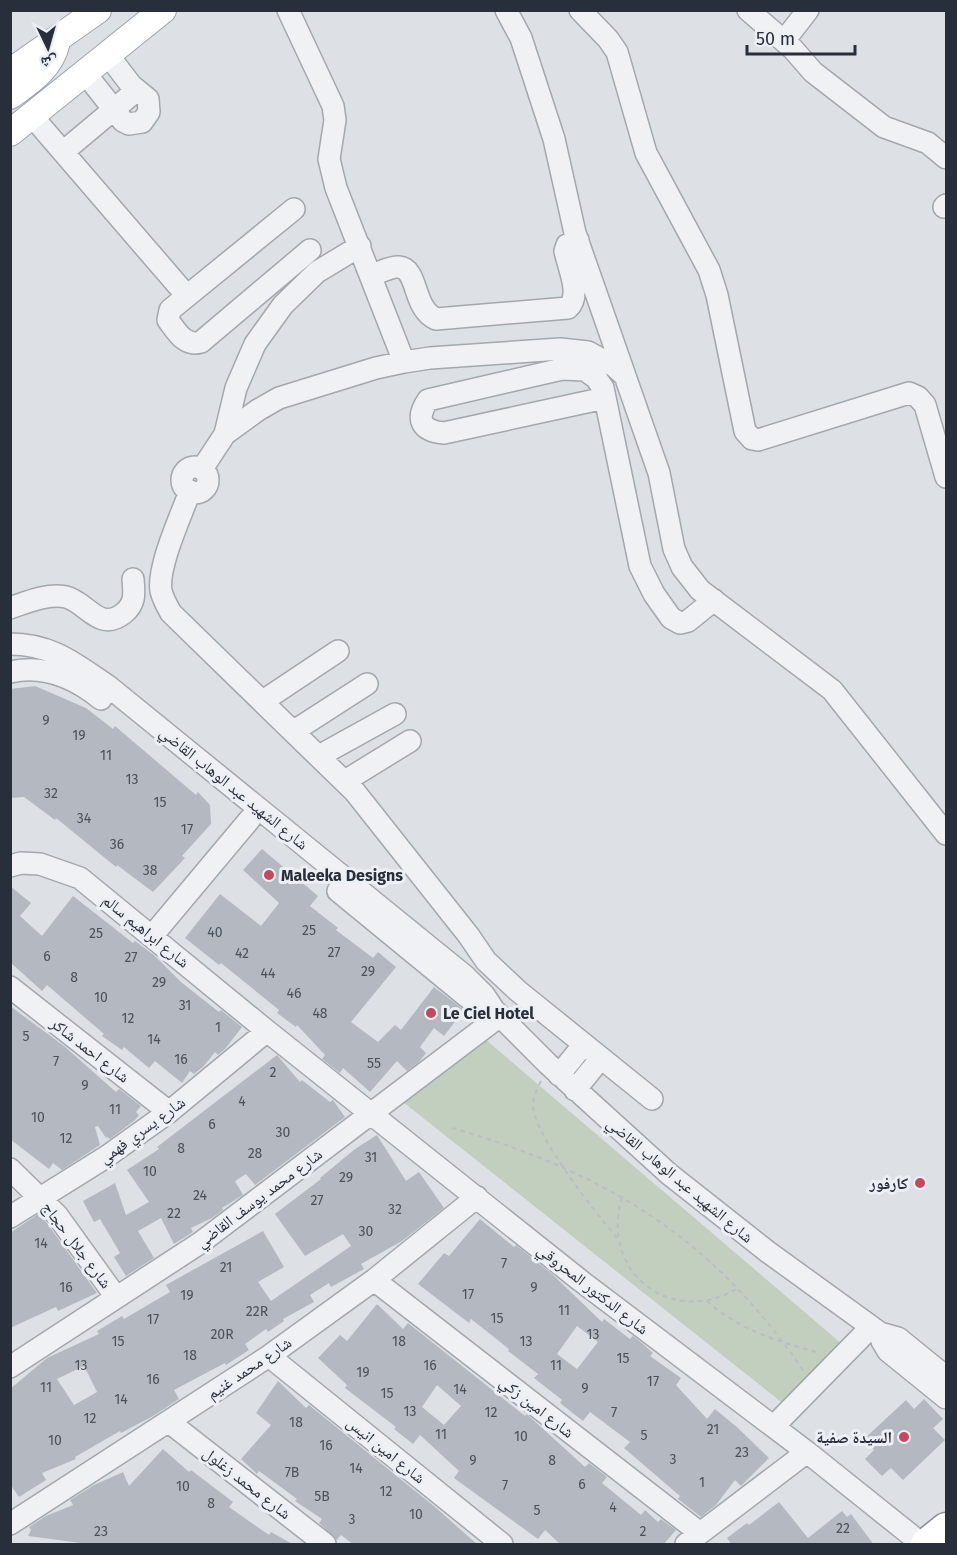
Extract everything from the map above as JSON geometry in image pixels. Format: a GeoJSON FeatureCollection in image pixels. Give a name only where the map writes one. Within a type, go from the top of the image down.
{"type":"FeatureCollection","features":[{"type":"Feature","properties":{"kind":"highway"},"geometry":{"type":"LineString","coordinates":[[927,1545],[946,1528]]}},
{"type":"Feature","properties":{"kind":"main road"},"geometry":{"type":"LineString","coordinates":[[10,72],[98,10]]}},
{"type":"Feature","properties":{"kind":"main road"},"geometry":{"type":"LineString","coordinates":[[10,133],[163,10]]}},
{"type":"Feature","properties":{"kind":"main road"},"geometry":{"type":"LineString","coordinates":[[10,96],[40,74],[56,49],[58,39]]}},
{"type":"Feature","properties":{"kind":"street"},"geometry":{"type":"LineString","coordinates":[[288,10],[333,106],[335,120],[329,159],[336,188],[404,362]]}},
{"type":"Feature","properties":{"kind":"street"},"geometry":{"type":"LineString","coordinates":[[506,10],[521,38],[554,139],[578,240],[658,473],[674,549],[682,567],[700,590],[832,690],[946,834]]}},
{"type":"Feature","properties":{"kind":"street"},"geometry":{"type":"LineString","coordinates":[[580,10],[608,39],[617,52],[646,153],[709,270],[717,295],[749,436],[758,440],[909,393],[918,397],[925,405],[946,477]]}},
{"type":"Feature","properties":{"kind":"street"},"geometry":{"type":"LineString","coordinates":[[748,10],[784,41],[813,72],[884,127],[899,134],[918,138],[946,158]]}},
{"type":"Feature","properties":{"kind":"street"},"geometry":{"type":"LineString","coordinates":[[784,41],[808,10]]}},
{"type":"Feature","properties":{"kind":"street"},"geometry":{"type":"LineString","coordinates":[[85,73],[123,121],[129,124],[142,122],[149,112],[148,99],[126,80],[108,55]]}},
{"type":"Feature","properties":{"kind":"street"},"geometry":{"type":"LineString","coordinates":[[63,152],[114,110]]}},
{"type":"Feature","properties":{"kind":"street"},"geometry":{"type":"LineString","coordinates":[[32,116],[187,296]]}},
{"type":"Feature","properties":{"kind":"street"},"geometry":{"type":"LineString","coordinates":[[294,209],[170,310],[168,320],[184,340],[196,344],[310,250]]}},
{"type":"Feature","properties":{"kind":"street"},"geometry":{"type":"LineString","coordinates":[[371,275],[398,267],[405,269],[410,273],[423,309],[436,319],[568,308],[573,303],[575,294],[565,251],[567,245],[578,240]]}},
{"type":"Feature","properties":{"kind":"street"},"geometry":{"type":"LineString","coordinates":[[360,246],[317,272],[283,305],[255,344],[236,388],[225,434],[202,469],[193,467],[183,476],[184,485],[190,491],[161,579],[166,604],[171,613],[356,792],[470,936],[486,961],[518,991],[652,1099]]}},
{"type":"Feature","properties":{"kind":"street"},"geometry":{"type":"LineString","coordinates":[[588,352],[603,333],[606,321]]}},
{"type":"Feature","properties":{"kind":"street"},"geometry":{"type":"LineString","coordinates":[[225,434],[279,398],[376,368],[430,358],[560,349],[588,352],[614,366],[625,376]]}},
{"type":"Feature","properties":{"kind":"street"},"geometry":{"type":"LineString","coordinates":[[605,398],[444,433],[431,432],[422,423],[421,410],[428,400],[562,369],[585,370],[596,378],[603,388],[640,566],[654,594],[671,618],[680,623],[688,621],[714,600]]}},
{"type":"Feature","properties":{"kind":"street"},"geometry":{"type":"LineString","coordinates":[[614,442],[646,436]]}},
{"type":"Feature","properties":{"kind":"street"},"geometry":{"type":"LineString","coordinates":[[637,551],[671,535]]}},
{"type":"Feature","properties":{"kind":"street"},"geometry":{"type":"LineString","coordinates":[[10,595],[59,588],[74,589],[104,608],[120,603],[129,582],[134,598],[130,607],[119,616],[108,620],[95,616],[67,597],[47,598],[10,608]]}},
{"type":"Feature","properties":{"kind":"street","name":"شارع الشهيد عبد الوهاب القاضي"},"geometry":{"type":"LineString","coordinates":[[10,644],[41,647],[58,653],[108,686],[465,976],[484,995],[497,1013],[553,1069],[678,1181],[768,1252],[876,1330],[898,1338],[946,1377]]}},
{"type":"Feature","properties":{"kind":"street"},"geometry":{"type":"LineString","coordinates":[[263,701],[338,651]]}},
{"type":"Feature","properties":{"kind":"street","name":"شارع الشهيد عبد الوهاب القاضي"},"geometry":{"type":"LineString","coordinates":[[10,672],[39,669],[54,672],[74,680],[98,696],[466,996],[497,1013]]}},
{"type":"Feature","properties":{"kind":"street"},"geometry":{"type":"LineString","coordinates":[[294,731],[368,684]]}},
{"type":"Feature","properties":{"kind":"street"},"geometry":{"type":"LineString","coordinates":[[319,756],[395,714]]}},
{"type":"Feature","properties":{"kind":"street"},"geometry":{"type":"LineString","coordinates":[[345,781],[410,741]]}},
{"type":"Feature","properties":{"kind":"street"},"geometry":{"type":"LineString","coordinates":[[152,936],[250,819]]}},
{"type":"Feature","properties":{"kind":"street","name":"شارع ابراهيم سالم"},"geometry":{"type":"LineString","coordinates":[[10,866],[21,863],[40,864],[80,878],[267,1031]]}},
{"type":"Feature","properties":{"kind":"street","name":"شارع احمد شاكر"},"geometry":{"type":"LineString","coordinates":[[10,987],[169,1112]]}},
{"type":"Feature","properties":{"kind":"street","name":"شارع محمد يوسف القاضي"},"geometry":{"type":"LineString","coordinates":[[10,1367],[200,1243],[372,1114],[497,1013]]}},
{"type":"Feature","properties":{"kind":"street","name":"شارع يسري فهمي"},"geometry":{"type":"LineString","coordinates":[[10,1217],[106,1157],[169,1112],[267,1031]]}},
{"type":"Feature","properties":{"kind":"street","name":"شارع الدكتور المحروقي"},"geometry":{"type":"LineString","coordinates":[[267,1031],[581,1281],[774,1426],[922,1545]]}},
{"type":"Feature","properties":{"kind":"street"},"geometry":{"type":"LineString","coordinates":[[553,1069],[584,1044]]}},
{"type":"Feature","properties":{"kind":"street"},"geometry":{"type":"LineString","coordinates":[[575,1090],[602,1058]]}},
{"type":"Feature","properties":{"kind":"street","name":"شارع جلال حجاج"},"geometry":{"type":"LineString","coordinates":[[10,1169],[41,1198],[74,1237],[116,1298]]}},
{"type":"Feature","properties":{"kind":"street","name":"شارع محمد غنيم"},"geometry":{"type":"LineString","coordinates":[[10,1524],[270,1356],[374,1280],[477,1197]]}},
{"type":"Feature","properties":{"kind":"street","name":"شارع امين زكي"},"geometry":{"type":"LineString","coordinates":[[374,1280],[693,1539]]}},
{"type":"Feature","properties":{"kind":"street"},"geometry":{"type":"LineString","coordinates":[[774,1426],[840,1359],[876,1330]]}},
{"type":"Feature","properties":{"kind":"street","name":"شارع الشهيد عبد الوهاب القاضي"},"geometry":{"type":"LineString","coordinates":[[876,1330],[888,1351],[946,1398]]}},
{"type":"Feature","properties":{"kind":"street","name":"شارع امين انيس"},"geometry":{"type":"LineString","coordinates":[[270,1356],[502,1545]]}},
{"type":"Feature","properties":{"kind":"street","name":"شارع محمد زغلول"},"geometry":{"type":"LineString","coordinates":[[168,1422],[325,1545]]}},
{"type":"Feature","properties":{"kind":"street"},"geometry":{"type":"LineString","coordinates":[[693,1539],[807,1452]]}},
{"type":"Feature","properties":{"kind":"path"},"geometry":{"type":"LineString","coordinates":[[553,1069],[534,1097],[534,1113],[542,1132],[564,1167],[617,1238],[625,1260],[637,1278],[645,1285],[674,1300],[707,1301],[738,1288]]}},
{"type":"Feature","properties":{"kind":"path"},"geometry":{"type":"LineString","coordinates":[[452,1128],[484,1137],[564,1167],[622,1197],[683,1239],[738,1288],[785,1343],[813,1386]]}},
{"type":"Feature","properties":{"kind":"path"},"geometry":{"type":"LineString","coordinates":[[617,1238],[617,1218],[622,1197]]}},
{"type":"Feature","properties":{"kind":"path"},"geometry":{"type":"LineString","coordinates":[[707,1301],[728,1318],[747,1328],[785,1343],[840,1359]]}},
{"type":"Feature","properties":{"kind":"green space"},"geometry":{"type":"Polygon","coordinates":[[[485,1039],[842,1344],[785,1405],[403,1102],[485,1039]]]}},
{"type":"Feature","properties":{"kind":"building"},"geometry":{"type":"Polygon","coordinates":[[[35,686],[86,708],[113,729],[115,726],[196,795],[198,792],[210,805],[211,824],[182,856],[185,858],[153,892],[117,865],[116,867],[56,818],[55,820],[24,797],[10,798],[10,689],[35,686]]]}},
{"type":"Feature","properties":{"kind":"building"},"geometry":{"type":"Polygon","coordinates":[[[262,849],[318,896],[310,906],[338,928],[336,930],[373,958],[378,952],[396,967],[351,1022],[378,1042],[395,1025],[401,1030],[434,987],[464,1010],[444,1036],[434,1028],[420,1047],[426,1053],[419,1062],[407,1071],[397,1061],[370,1092],[343,1068],[340,1073],[322,1059],[325,1055],[297,1025],[296,1027],[277,1013],[279,1010],[221,963],[219,965],[185,938],[220,894],[261,926],[279,903],[243,870],[262,849]]]}},
{"type":"Feature","properties":{"kind":"building"},"geometry":{"type":"Polygon","coordinates":[[[10,886],[31,903],[20,916],[42,936],[73,896],[133,943],[135,941],[154,955],[181,982],[242,1027],[225,1049],[218,1055],[215,1052],[194,1074],[190,1071],[182,1083],[155,1061],[149,1068],[124,1047],[122,1050],[102,1036],[104,1034],[47,985],[42,991],[10,962],[10,886]]]}},
{"type":"Feature","properties":{"kind":"building"},"geometry":{"type":"Polygon","coordinates":[[[10,1006],[64,1046],[116,1092],[119,1089],[141,1106],[136,1112],[139,1115],[135,1120],[110,1139],[106,1138],[98,1126],[95,1127],[100,1145],[62,1170],[53,1163],[49,1169],[10,1139],[10,1006]]]}},
{"type":"Feature","properties":{"kind":"building"},"geometry":{"type":"Polygon","coordinates":[[[277,1055],[300,1082],[302,1080],[330,1102],[333,1100],[345,1117],[255,1185],[246,1174],[235,1181],[243,1195],[222,1208],[223,1210],[212,1218],[191,1228],[193,1232],[174,1244],[161,1218],[138,1231],[154,1258],[126,1276],[114,1257],[120,1253],[100,1219],[94,1222],[83,1201],[115,1183],[126,1215],[149,1202],[127,1170],[159,1149],[157,1147],[277,1055]]]}},
{"type":"Feature","properties":{"kind":"building"},"geometry":{"type":"Polygon","coordinates":[[[377,1135],[406,1181],[419,1172],[444,1208],[402,1241],[361,1264],[364,1269],[331,1287],[329,1283],[310,1295],[314,1302],[283,1319],[284,1321],[268,1332],[266,1329],[245,1344],[249,1350],[226,1365],[225,1363],[174,1390],[179,1399],[153,1416],[121,1433],[120,1431],[75,1457],[76,1459],[42,1473],[46,1480],[19,1497],[10,1484],[10,1389],[47,1358],[99,1334],[97,1331],[122,1316],[124,1319],[170,1292],[166,1285],[263,1231],[284,1267],[258,1282],[271,1301],[351,1246],[343,1234],[305,1256],[275,1214],[321,1179],[355,1149],[377,1135]],[[84,1366],[57,1379],[74,1405],[97,1392],[84,1366]]]}},
{"type":"Feature","properties":{"kind":"building"},"geometry":{"type":"Polygon","coordinates":[[[38,1214],[47,1223],[97,1293],[58,1311],[56,1307],[10,1328],[10,1233],[38,1214]]]}},
{"type":"Feature","properties":{"kind":"building"},"geometry":{"type":"Polygon","coordinates":[[[480,1219],[552,1274],[602,1322],[604,1319],[630,1339],[633,1336],[642,1343],[653,1353],[650,1356],[681,1378],[676,1385],[707,1419],[715,1409],[769,1458],[741,1486],[735,1480],[716,1505],[701,1517],[678,1499],[680,1496],[624,1448],[630,1442],[590,1412],[583,1421],[560,1403],[562,1400],[534,1378],[538,1374],[508,1351],[509,1349],[471,1319],[469,1323],[418,1284],[444,1253],[449,1256],[480,1219]],[[577,1326],[557,1354],[577,1369],[598,1342],[577,1326]]]}},
{"type":"Feature","properties":{"kind":"building"},"geometry":{"type":"Polygon","coordinates":[[[377,1304],[403,1329],[408,1323],[525,1416],[526,1414],[530,1417],[585,1467],[589,1463],[607,1477],[602,1483],[641,1515],[645,1510],[658,1522],[661,1519],[676,1530],[663,1545],[561,1545],[545,1530],[538,1539],[454,1478],[459,1471],[420,1435],[413,1444],[394,1429],[396,1427],[345,1388],[347,1385],[318,1358],[340,1335],[347,1341],[377,1304]],[[437,1385],[422,1407],[444,1425],[461,1406],[437,1385]]]}},
{"type":"Feature","properties":{"kind":"building"},"geometry":{"type":"Polygon","coordinates":[[[278,1381],[306,1408],[309,1405],[435,1507],[478,1545],[354,1545],[341,1535],[337,1540],[319,1523],[322,1519],[295,1501],[297,1499],[259,1471],[257,1474],[241,1459],[271,1425],[256,1413],[278,1381]]]}},
{"type":"Feature","properties":{"kind":"building"},"geometry":{"type":"Polygon","coordinates":[[[924,1399],[943,1419],[933,1428],[945,1440],[903,1480],[891,1468],[882,1476],[865,1459],[874,1450],[864,1439],[906,1400],[914,1409],[924,1399]]]}},
{"type":"Feature","properties":{"kind":"building"},"geometry":{"type":"Polygon","coordinates":[[[163,1449],[189,1472],[191,1470],[233,1502],[229,1507],[269,1535],[271,1532],[294,1545],[96,1545],[28,1536],[31,1530],[29,1527],[46,1516],[73,1505],[70,1500],[94,1485],[123,1472],[129,1486],[163,1449]]]}},
{"type":"Feature","properties":{"kind":"building"},"geometry":{"type":"Polygon","coordinates":[[[779,1502],[808,1538],[842,1511],[847,1517],[851,1514],[874,1545],[732,1545],[727,1538],[747,1523],[749,1525],[779,1502]]]}},
{"type":"Feature","properties":{"kind":"place","name":"Maleeka Designs"},"geometry":{"type":"Point","coordinates":[269,875]}},
{"type":"Feature","properties":{"kind":"place","name":"Le Ciel Hotel"},"geometry":{"type":"Point","coordinates":[431,1013]}},
{"type":"Feature","properties":{"kind":"place","name":"كارفور"},"geometry":{"type":"Point","coordinates":[920,1183]}},
{"type":"Feature","properties":{"kind":"place","name":"السيدة صفية"},"geometry":{"type":"Point","coordinates":[904,1437]}}]}
